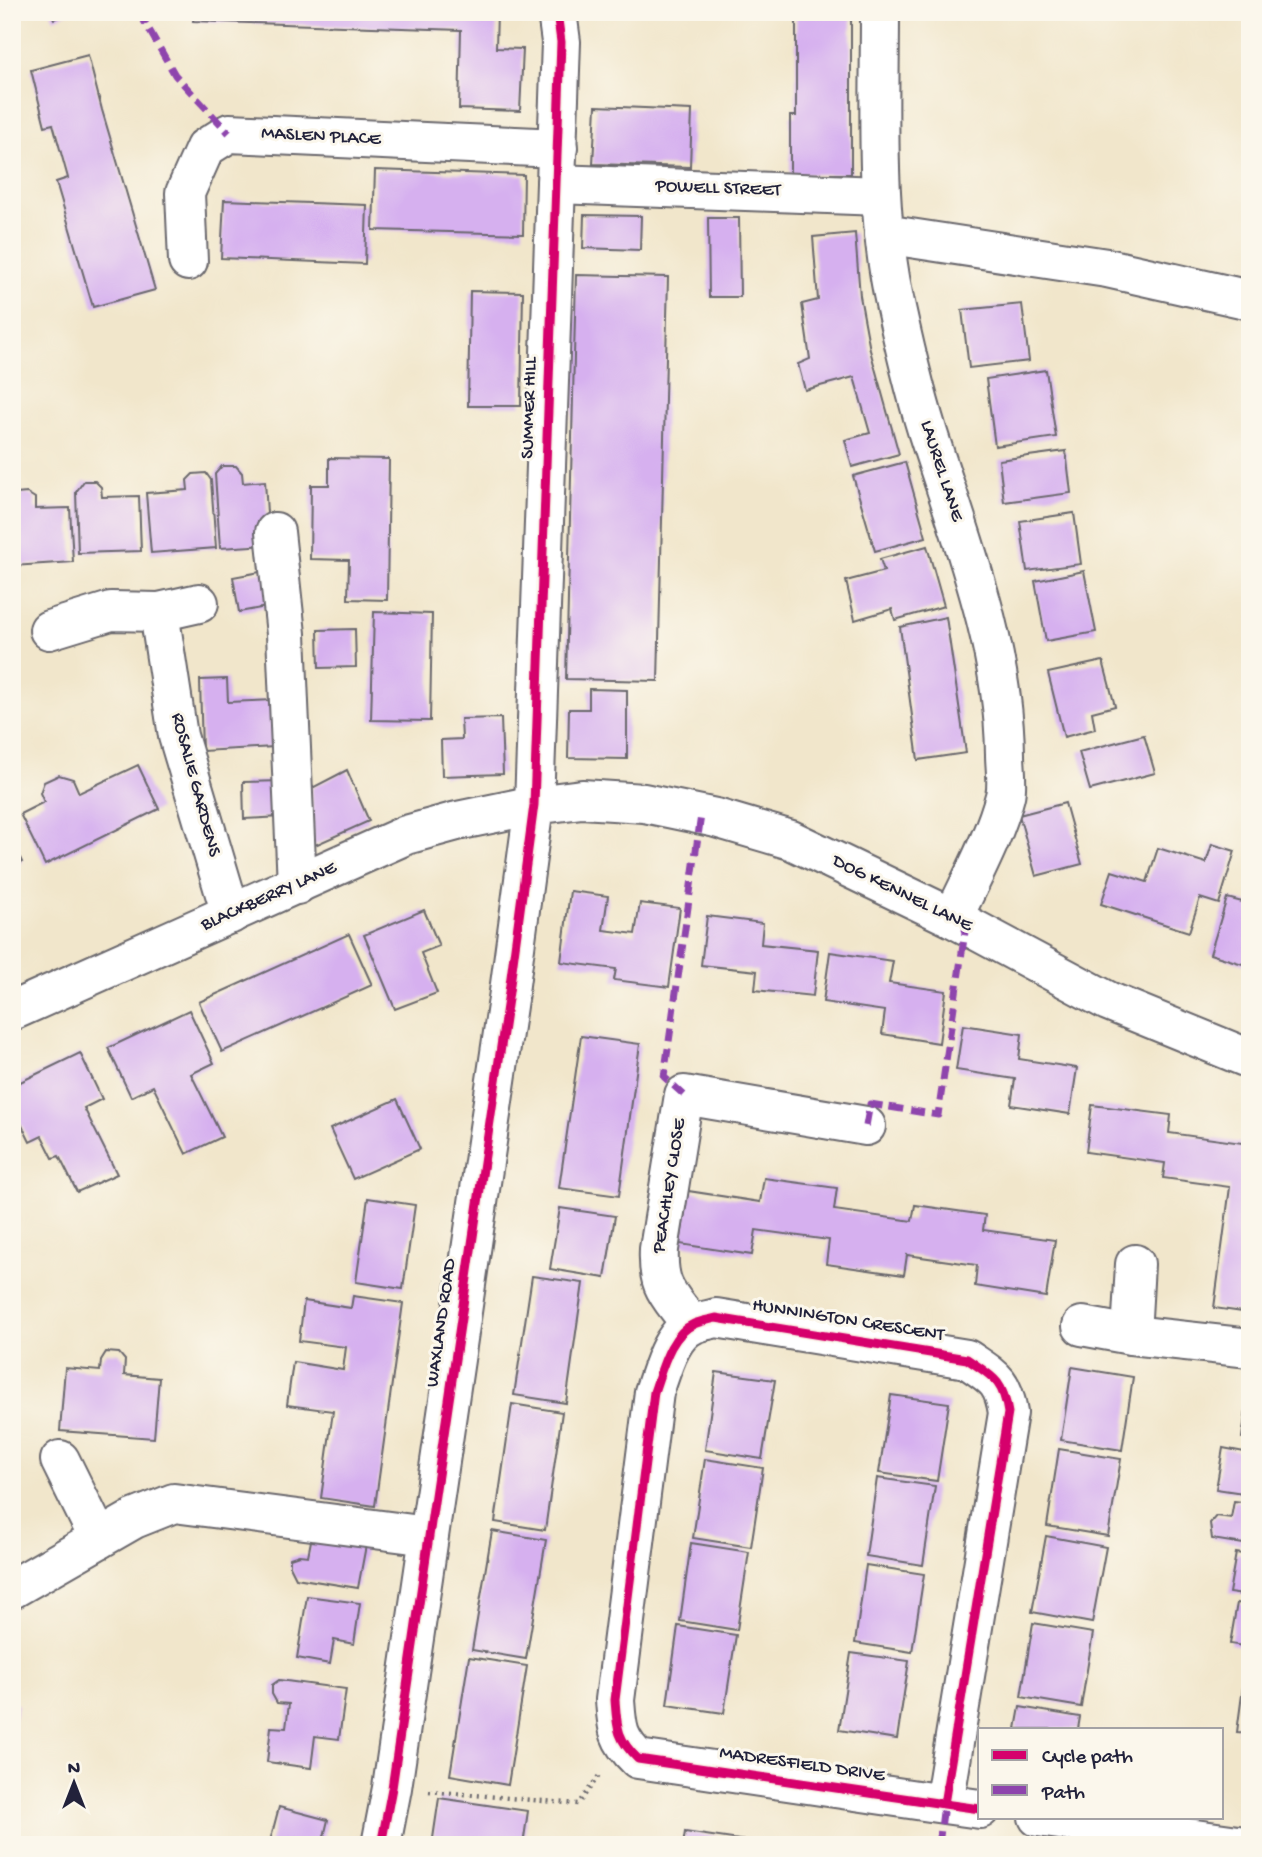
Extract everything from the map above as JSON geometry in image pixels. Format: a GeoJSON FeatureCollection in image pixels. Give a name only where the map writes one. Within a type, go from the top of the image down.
{"type":"FeatureCollection","features":[{"type":"Feature","properties":{"kind":"street","name":"SUMMER HILL"},"geometry":{"type":"LineString","coordinates":[[534,805],[561,42],[557,12]]}},
{"type":"Feature","properties":{"kind":"street","name":"LAUREL LANE"},"geometry":{"type":"LineString","coordinates":[[880,12],[881,196],[895,306],[931,443],[973,566],[1005,726],[1005,795],[984,851],[953,918]]}},
{"type":"Feature","properties":{"kind":"street","name":"MASLEN PLACE"},"geometry":{"type":"LineString","coordinates":[[188,261],[185,193],[205,148],[229,133],[557,166]]}},
{"type":"Feature","properties":{"kind":"street","name":"POWELL STREET"},"geometry":{"type":"LineString","coordinates":[[557,166],[881,196]]}},
{"type":"Feature","properties":{"kind":"street"},"geometry":{"type":"LineString","coordinates":[[884,234],[1107,268],[1250,300]]}},
{"type":"Feature","properties":{"kind":"street"},"geometry":{"type":"LineString","coordinates":[[275,532],[286,634],[297,885]]}},
{"type":"Feature","properties":{"kind":"street"},"geometry":{"type":"LineString","coordinates":[[50,630],[111,611],[159,612],[198,604]]}},
{"type":"Feature","properties":{"kind":"street","name":"ROSALIE GARDENS"},"geometry":{"type":"LineString","coordinates":[[159,612],[178,736],[232,914]]}},
{"type":"Feature","properties":{"kind":"street","name":"DOG KENNEL LANE"},"geometry":{"type":"LineString","coordinates":[[534,805],[582,799],[644,803],[716,818],[791,840],[953,918],[1108,1001],[1250,1059]]}},
{"type":"Feature","properties":{"kind":"street","name":"BLACKBERRY LANE"},"geometry":{"type":"LineString","coordinates":[[12,1011],[406,835],[534,805]]}},
{"type":"Feature","properties":{"kind":"street","name":"WAXLAND ROAD"},"geometry":{"type":"LineString","coordinates":[[381,1845],[392,1787],[509,992],[534,805]]}},
{"type":"Feature","properties":{"kind":"street","name":"PEACHLEY CLOSE"},"geometry":{"type":"LineString","coordinates":[[691,1325],[661,1283],[658,1269],[684,1095],[866,1126]]}},
{"type":"Feature","properties":{"kind":"street"},"geometry":{"type":"LineString","coordinates":[[1131,1335],[1135,1264]]}},
{"type":"Feature","properties":{"kind":"street","name":"HUNNINGTON CRESCENT"},"geometry":{"type":"LineString","coordinates":[[691,1325],[716,1318],[967,1359],[992,1376],[1005,1392],[1008,1413],[962,1806]]}},
{"type":"Feature","properties":{"kind":"street"},"geometry":{"type":"LineString","coordinates":[[624,1745],[617,1729],[615,1700],[654,1392],[665,1360],[679,1336],[691,1325]]}},
{"type":"Feature","properties":{"kind":"street"},"geometry":{"type":"LineString","coordinates":[[1082,1326],[1131,1335],[1250,1348]]}},
{"type":"Feature","properties":{"kind":"street"},"geometry":{"type":"LineString","coordinates":[[60,1460],[99,1539]]}},
{"type":"Feature","properties":{"kind":"street"},"geometry":{"type":"LineString","coordinates":[[12,1589],[134,1519],[174,1503],[428,1536]]}},
{"type":"Feature","properties":{"kind":"street","name":"MADRESFIELD DRIVE"},"geometry":{"type":"LineString","coordinates":[[624,1745],[638,1759],[962,1806]]}},
{"type":"Feature","properties":{"kind":"street"},"geometry":{"type":"LineString","coordinates":[[1045,1818],[1238,1845]]}},
{"type":"Feature","properties":{"kind":"path"},"geometry":{"type":"LineString","coordinates":[[392,1787],[578,1804],[624,1745]]}},
{"type":"Feature","properties":{"kind":"building"},"geometry":{"type":"Polygon","coordinates":[[[51,12],[70,12],[54,19],[51,12]]]}},
{"type":"Feature","properties":{"kind":"building"},"geometry":{"type":"Polygon","coordinates":[[[194,12],[497,12],[496,48],[523,49],[520,111],[459,109],[461,30],[193,21],[194,12]]]}},
{"type":"Feature","properties":{"kind":"building"},"geometry":{"type":"Polygon","coordinates":[[[796,12],[851,12],[851,174],[790,174],[790,116],[796,116],[796,12]]]}},
{"type":"Feature","properties":{"kind":"building"},"geometry":{"type":"Polygon","coordinates":[[[88,55],[155,290],[93,307],[56,182],[68,178],[53,124],[45,126],[31,70],[88,55]]]}},
{"type":"Feature","properties":{"kind":"building"},"geometry":{"type":"Polygon","coordinates":[[[596,106],[692,110],[690,167],[593,164],[596,106]]]}},
{"type":"Feature","properties":{"kind":"building"},"geometry":{"type":"Polygon","coordinates":[[[375,170],[524,175],[523,234],[373,230],[375,170]]]}},
{"type":"Feature","properties":{"kind":"building"},"geometry":{"type":"Polygon","coordinates":[[[224,200],[367,205],[365,264],[221,258],[224,200]]]}},
{"type":"Feature","properties":{"kind":"building"},"geometry":{"type":"Polygon","coordinates":[[[584,215],[641,216],[640,250],[583,248],[584,215]]]}},
{"type":"Feature","properties":{"kind":"building"},"geometry":{"type":"Polygon","coordinates":[[[708,218],[739,218],[740,297],[709,297],[708,218]]]}},
{"type":"Feature","properties":{"kind":"building"},"geometry":{"type":"Polygon","coordinates":[[[855,233],[860,296],[870,350],[899,454],[852,467],[845,440],[870,433],[854,377],[805,390],[798,364],[810,359],[802,304],[818,300],[813,237],[855,233]]]}},
{"type":"Feature","properties":{"kind":"building"},"geometry":{"type":"Polygon","coordinates":[[[576,275],[668,277],[658,681],[566,679],[576,275]]]}},
{"type":"Feature","properties":{"kind":"building"},"geometry":{"type":"Polygon","coordinates":[[[470,291],[523,292],[521,406],[468,406],[470,291]]]}},
{"type":"Feature","properties":{"kind":"building"},"geometry":{"type":"Polygon","coordinates":[[[1022,304],[1029,361],[969,368],[962,310],[1022,304]]]}},
{"type":"Feature","properties":{"kind":"building"},"geometry":{"type":"Polygon","coordinates":[[[1046,370],[1056,437],[995,446],[986,379],[1046,370]]]}},
{"type":"Feature","properties":{"kind":"building"},"geometry":{"type":"Polygon","coordinates":[[[1066,451],[1071,493],[1004,502],[999,460],[1066,451]]]}},
{"type":"Feature","properties":{"kind":"building"},"geometry":{"type":"Polygon","coordinates":[[[329,458],[389,459],[387,600],[348,599],[349,560],[310,559],[311,485],[329,485],[329,458]]]}},
{"type":"Feature","properties":{"kind":"building"},"geometry":{"type":"Polygon","coordinates":[[[905,462],[926,537],[875,551],[853,476],[905,462]]]}},
{"type":"Feature","properties":{"kind":"building"},"geometry":{"type":"Polygon","coordinates":[[[222,466],[236,466],[242,473],[243,483],[265,481],[269,545],[220,548],[215,474],[222,466]]]}},
{"type":"Feature","properties":{"kind":"building"},"geometry":{"type":"Polygon","coordinates":[[[206,473],[211,480],[216,548],[151,553],[146,493],[188,490],[187,480],[193,474],[206,473]]]}},
{"type":"Feature","properties":{"kind":"building"},"geometry":{"type":"Polygon","coordinates":[[[84,481],[95,481],[101,487],[102,497],[139,496],[141,551],[78,553],[76,492],[84,481]]]}},
{"type":"Feature","properties":{"kind":"building"},"geometry":{"type":"Polygon","coordinates":[[[27,493],[35,498],[35,509],[70,508],[73,562],[13,566],[12,498],[16,494],[27,493]]]}},
{"type":"Feature","properties":{"kind":"building"},"geometry":{"type":"Polygon","coordinates":[[[1074,513],[1081,564],[1027,571],[1020,521],[1074,513]]]}},
{"type":"Feature","properties":{"kind":"building"},"geometry":{"type":"Polygon","coordinates":[[[927,546],[944,606],[895,620],[892,609],[855,620],[846,581],[884,571],[880,559],[927,546]]]}},
{"type":"Feature","properties":{"kind":"building"},"geometry":{"type":"Polygon","coordinates":[[[271,570],[277,605],[239,612],[233,577],[271,570]]]}},
{"type":"Feature","properties":{"kind":"building"},"geometry":{"type":"Polygon","coordinates":[[[1084,571],[1096,632],[1046,641],[1035,581],[1084,571]]]}},
{"type":"Feature","properties":{"kind":"building"},"geometry":{"type":"Polygon","coordinates":[[[374,612],[432,614],[430,721],[371,720],[374,612]]]}},
{"type":"Feature","properties":{"kind":"building"},"geometry":{"type":"Polygon","coordinates":[[[946,617],[966,753],[918,760],[900,627],[946,617]]]}},
{"type":"Feature","properties":{"kind":"building"},"geometry":{"type":"Polygon","coordinates":[[[355,629],[356,667],[319,668],[318,630],[355,629]]]}},
{"type":"Feature","properties":{"kind":"building"},"geometry":{"type":"Polygon","coordinates":[[[1103,661],[1115,706],[1092,712],[1095,729],[1064,737],[1048,673],[1103,661]]]}},
{"type":"Feature","properties":{"kind":"building"},"geometry":{"type":"Polygon","coordinates":[[[227,679],[228,702],[273,700],[275,747],[202,751],[200,680],[227,679]]]}},
{"type":"Feature","properties":{"kind":"building"},"geometry":{"type":"Polygon","coordinates":[[[589,689],[627,690],[627,759],[568,758],[569,709],[589,709],[589,689]]]}},
{"type":"Feature","properties":{"kind":"building"},"geometry":{"type":"Polygon","coordinates":[[[501,718],[503,774],[442,776],[441,740],[462,739],[461,719],[501,718]]]}},
{"type":"Feature","properties":{"kind":"building"},"geometry":{"type":"Polygon","coordinates":[[[1144,735],[1155,773],[1090,790],[1079,752],[1144,735]]]}},
{"type":"Feature","properties":{"kind":"building"},"geometry":{"type":"Polygon","coordinates":[[[138,765],[159,809],[45,865],[20,814],[44,802],[40,793],[44,782],[59,775],[73,779],[79,793],[138,765]]]}},
{"type":"Feature","properties":{"kind":"building"},"geometry":{"type":"Polygon","coordinates":[[[347,770],[369,821],[313,846],[312,788],[347,770]]]}},
{"type":"Feature","properties":{"kind":"building"},"geometry":{"type":"Polygon","coordinates":[[[281,781],[281,817],[244,819],[243,782],[281,781]]]}},
{"type":"Feature","properties":{"kind":"building"},"geometry":{"type":"Polygon","coordinates":[[[1065,803],[1082,864],[1036,876],[1019,815],[1065,803]]]}},
{"type":"Feature","properties":{"kind":"building"},"geometry":{"type":"Polygon","coordinates":[[[12,841],[22,862],[12,867],[12,841]]]}},
{"type":"Feature","properties":{"kind":"building"},"geometry":{"type":"Polygon","coordinates":[[[1212,844],[1235,851],[1219,904],[1200,898],[1189,932],[1101,904],[1112,871],[1147,882],[1158,848],[1206,863],[1212,844]]]}},
{"type":"Feature","properties":{"kind":"building"},"geometry":{"type":"Polygon","coordinates":[[[570,891],[608,896],[603,930],[635,934],[640,903],[680,908],[669,987],[614,980],[616,969],[561,962],[570,891]]]}},
{"type":"Feature","properties":{"kind":"building"},"geometry":{"type":"Polygon","coordinates":[[[1227,898],[1250,904],[1249,966],[1210,954],[1227,898]]]}},
{"type":"Feature","properties":{"kind":"building"},"geometry":{"type":"Polygon","coordinates":[[[424,910],[439,946],[421,953],[437,993],[395,1009],[364,935],[424,910]]]}},
{"type":"Feature","properties":{"kind":"building"},"geometry":{"type":"Polygon","coordinates":[[[707,916],[763,923],[761,944],[818,950],[813,996],[755,990],[757,971],[701,965],[707,916]]]}},
{"type":"Feature","properties":{"kind":"building"},"geometry":{"type":"Polygon","coordinates":[[[349,934],[372,985],[222,1052],[199,1002],[349,934]]]}},
{"type":"Feature","properties":{"kind":"building"},"geometry":{"type":"Polygon","coordinates":[[[830,952],[893,961],[889,983],[946,991],[939,1043],[882,1034],[885,1011],[823,1002],[830,952]]]}},
{"type":"Feature","properties":{"kind":"building"},"geometry":{"type":"Polygon","coordinates":[[[189,1010],[214,1063],[191,1074],[222,1137],[186,1154],[153,1086],[131,1097],[108,1048],[189,1010]]]}},
{"type":"Feature","properties":{"kind":"building"},"geometry":{"type":"Polygon","coordinates":[[[963,1025],[1022,1034],[1019,1059],[1077,1068],[1070,1114],[1011,1105],[1015,1079],[956,1070],[963,1025]]]}},
{"type":"Feature","properties":{"kind":"building"},"geometry":{"type":"Polygon","coordinates":[[[581,1036],[640,1044],[619,1196],[559,1188],[581,1036]]]}},
{"type":"Feature","properties":{"kind":"building"},"geometry":{"type":"Polygon","coordinates":[[[80,1053],[102,1099],[84,1108],[117,1174],[77,1192],[59,1156],[53,1158],[42,1136],[30,1142],[12,1105],[12,1086],[80,1053]]]}},
{"type":"Feature","properties":{"kind":"building"},"geometry":{"type":"Polygon","coordinates":[[[397,1099],[420,1149],[353,1179],[330,1129],[397,1099]]]}},
{"type":"Feature","properties":{"kind":"building"},"geometry":{"type":"Polygon","coordinates":[[[1092,1105],[1171,1115],[1169,1133],[1250,1144],[1250,1313],[1214,1308],[1230,1187],[1163,1178],[1165,1163],[1086,1152],[1092,1105]]]}},
{"type":"Feature","properties":{"kind":"building"},"geometry":{"type":"Polygon","coordinates":[[[764,1178],[837,1188],[834,1210],[912,1221],[915,1205],[985,1215],[983,1230],[1055,1240],[1046,1297],[975,1286],[977,1265],[907,1255],[904,1275],[826,1264],[829,1240],[756,1230],[752,1255],[680,1244],[688,1191],[760,1202],[764,1178]]]}},
{"type":"Feature","properties":{"kind":"building"},"geometry":{"type":"Polygon","coordinates":[[[368,1198],[415,1205],[403,1289],[356,1282],[368,1198]]]}},
{"type":"Feature","properties":{"kind":"building"},"geometry":{"type":"Polygon","coordinates":[[[560,1208],[615,1216],[605,1278],[550,1269],[560,1208]]]}},
{"type":"Feature","properties":{"kind":"building"},"geometry":{"type":"Polygon","coordinates":[[[532,1276],[583,1283],[566,1403],[514,1395],[532,1276]]]}},
{"type":"Feature","properties":{"kind":"building"},"geometry":{"type":"Polygon","coordinates":[[[353,1296],[403,1303],[375,1506],[321,1498],[333,1411],[287,1405],[293,1362],[343,1370],[346,1347],[299,1341],[304,1301],[351,1308],[353,1296]]]}},
{"type":"Feature","properties":{"kind":"building"},"geometry":{"type":"Polygon","coordinates":[[[106,1352],[119,1353],[125,1360],[124,1375],[159,1378],[154,1438],[60,1431],[65,1368],[100,1371],[101,1360],[106,1352]]]}},
{"type":"Feature","properties":{"kind":"building"},"geometry":{"type":"Polygon","coordinates":[[[1072,1367],[1133,1377],[1122,1450],[1061,1440],[1072,1367]]]}},
{"type":"Feature","properties":{"kind":"building"},"geometry":{"type":"Polygon","coordinates":[[[716,1372],[775,1380],[762,1459],[705,1450],[716,1372]]]}},
{"type":"Feature","properties":{"kind":"building"},"geometry":{"type":"Polygon","coordinates":[[[891,1395],[949,1403],[937,1481],[879,1473],[891,1395]]]}},
{"type":"Feature","properties":{"kind":"building"},"geometry":{"type":"Polygon","coordinates":[[[1248,1396],[1250,1397],[1250,1439],[1242,1438],[1248,1396]]]}},
{"type":"Feature","properties":{"kind":"building"},"geometry":{"type":"Polygon","coordinates":[[[512,1404],[562,1412],[545,1530],[495,1522],[512,1404]]]}},
{"type":"Feature","properties":{"kind":"building"},"geometry":{"type":"Polygon","coordinates":[[[1223,1448],[1250,1453],[1250,1494],[1216,1489],[1223,1448]]]}},
{"type":"Feature","properties":{"kind":"building"},"geometry":{"type":"Polygon","coordinates":[[[1059,1449],[1121,1459],[1108,1536],[1047,1526],[1059,1449]]]}},
{"type":"Feature","properties":{"kind":"building"},"geometry":{"type":"Polygon","coordinates":[[[705,1459],[763,1468],[751,1547],[693,1538],[705,1459]]]}},
{"type":"Feature","properties":{"kind":"building"},"geometry":{"type":"Polygon","coordinates":[[[877,1478],[935,1486],[923,1565],[866,1556],[877,1478]]]}},
{"type":"Feature","properties":{"kind":"building"},"geometry":{"type":"Polygon","coordinates":[[[1234,1501],[1250,1503],[1250,1545],[1212,1539],[1210,1523],[1216,1516],[1231,1518],[1234,1501]]]}},
{"type":"Feature","properties":{"kind":"building"},"geometry":{"type":"Polygon","coordinates":[[[313,1531],[367,1540],[358,1588],[296,1578],[290,1566],[290,1558],[308,1556],[313,1531]]]}},
{"type":"Feature","properties":{"kind":"building"},"geometry":{"type":"Polygon","coordinates":[[[492,1531],[546,1540],[526,1659],[472,1650],[492,1531]]]}},
{"type":"Feature","properties":{"kind":"building"},"geometry":{"type":"Polygon","coordinates":[[[1046,1536],[1106,1547],[1092,1623],[1032,1612],[1046,1536]]]}},
{"type":"Feature","properties":{"kind":"building"},"geometry":{"type":"Polygon","coordinates":[[[691,1543],[749,1552],[737,1630],[680,1621],[691,1543]]]}},
{"type":"Feature","properties":{"kind":"building"},"geometry":{"type":"Polygon","coordinates":[[[1236,1553],[1250,1555],[1250,1596],[1229,1593],[1236,1553]]]}},
{"type":"Feature","properties":{"kind":"building"},"geometry":{"type":"Polygon","coordinates":[[[866,1565],[924,1574],[912,1652],[855,1643],[866,1565]]]}},
{"type":"Feature","properties":{"kind":"building"},"geometry":{"type":"Polygon","coordinates":[[[307,1596],[360,1603],[354,1644],[334,1640],[330,1664],[297,1658],[307,1596]]]}},
{"type":"Feature","properties":{"kind":"building"},"geometry":{"type":"Polygon","coordinates":[[[1237,1603],[1250,1605],[1250,1647],[1230,1644],[1237,1603]]]}},
{"type":"Feature","properties":{"kind":"building"},"geometry":{"type":"Polygon","coordinates":[[[1033,1623],[1093,1633],[1081,1707],[1021,1697],[1033,1623]]]}},
{"type":"Feature","properties":{"kind":"building"},"geometry":{"type":"Polygon","coordinates":[[[678,1626],[736,1635],[724,1713],[667,1705],[678,1626]]]}},
{"type":"Feature","properties":{"kind":"building"},"geometry":{"type":"Polygon","coordinates":[[[851,1653],[909,1661],[897,1739],[839,1730],[851,1653]]]}},
{"type":"Feature","properties":{"kind":"building"},"geometry":{"type":"Polygon","coordinates":[[[469,1657],[527,1666],[508,1785],[450,1775],[469,1657]]]}},
{"type":"Feature","properties":{"kind":"building"},"geometry":{"type":"Polygon","coordinates":[[[1247,1657],[1250,1657],[1250,1733],[1237,1732],[1247,1657]]]}},
{"type":"Feature","properties":{"kind":"building"},"geometry":{"type":"Polygon","coordinates":[[[279,1680],[346,1689],[339,1739],[315,1736],[311,1768],[267,1762],[271,1727],[286,1728],[289,1704],[277,1703],[272,1694],[272,1685],[279,1680]]]}},
{"type":"Feature","properties":{"kind":"building"},"geometry":{"type":"Polygon","coordinates":[[[12,1703],[18,1705],[13,1724],[12,1724],[12,1703]]]}},
{"type":"Feature","properties":{"kind":"building"},"geometry":{"type":"Polygon","coordinates":[[[1020,1707],[1080,1717],[1078,1728],[1016,1728],[1020,1707]]]}},
{"type":"Feature","properties":{"kind":"building"},"geometry":{"type":"Polygon","coordinates":[[[1250,1765],[1250,1794],[1244,1793],[1250,1765]]]}},
{"type":"Feature","properties":{"kind":"building"},"geometry":{"type":"Polygon","coordinates":[[[439,1798],[528,1811],[523,1845],[432,1845],[439,1798]]]}},
{"type":"Feature","properties":{"kind":"building"},"geometry":{"type":"Polygon","coordinates":[[[279,1807],[328,1820],[322,1845],[269,1845],[279,1807]]]}},
{"type":"Feature","properties":{"kind":"building"},"geometry":{"type":"Polygon","coordinates":[[[685,1832],[760,1843],[760,1845],[683,1845],[685,1832]]]}},
{"type":"Feature","properties":{"kind":"marked path"},"geometry":{"type":"LineString","coordinates":[[139,12],[175,75],[229,133]]}},
{"type":"Feature","properties":{"kind":"marked path"},"geometry":{"type":"LineString","coordinates":[[684,1095],[664,1077],[701,815]]}},
{"type":"Feature","properties":{"kind":"marked path"},"geometry":{"type":"LineString","coordinates":[[866,1126],[870,1104],[938,1115],[966,925]]}},
{"type":"Feature","properties":{"kind":"marked path"},"geometry":{"type":"LineString","coordinates":[[939,1845],[944,1804]]}},
{"type":"Feature","properties":{"kind":"cycle path"},"geometry":{"type":"LineString","coordinates":[[381,1845],[392,1788],[534,805],[561,42],[557,12]]}},
{"type":"Feature","properties":{"kind":"cycle path"},"geometry":{"type":"LineString","coordinates":[[716,1318],[967,1359],[990,1375],[1000,1386],[1008,1413],[944,1804],[638,1759],[622,1739],[615,1700],[654,1392],[673,1344],[694,1324],[716,1318]]}},
{"type":"Feature","properties":{"kind":"cycle path"},"geometry":{"type":"LineString","coordinates":[[944,1804],[978,1809]]}}]}
